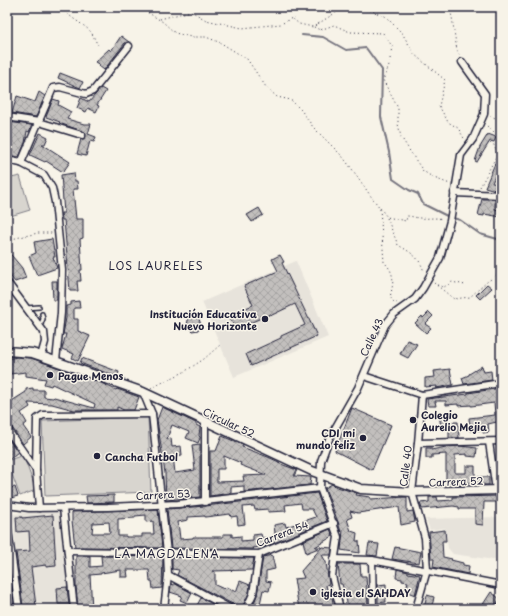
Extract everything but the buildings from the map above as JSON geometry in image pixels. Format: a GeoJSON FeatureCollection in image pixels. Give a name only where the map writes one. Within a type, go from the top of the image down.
{"type":"FeatureCollection","features":[{"type":"Feature","properties":{"kind":"street"},"geometry":{"type":"LineString","coordinates":[[21,163],[53,88],[60,87],[86,94],[93,91],[129,46]]}},
{"type":"Feature","properties":{"kind":"street"},"geometry":{"type":"LineString","coordinates":[[462,62],[485,94],[483,116]]}},
{"type":"Feature","properties":{"kind":"street","name":"Calle 43"},"geometry":{"type":"LineString","coordinates":[[320,488],[321,461],[329,439],[364,376],[385,325],[394,314],[415,299],[440,258],[450,220],[461,155],[473,139],[483,116]]}},
{"type":"Feature","properties":{"kind":"street"},"geometry":{"type":"LineString","coordinates":[[7,117],[39,122],[82,135]]}},
{"type":"Feature","properties":{"kind":"street"},"geometry":{"type":"LineString","coordinates":[[7,160],[21,163],[44,175],[52,188],[55,202],[62,270],[61,312],[56,361]]}},
{"type":"Feature","properties":{"kind":"street"},"geometry":{"type":"LineString","coordinates":[[455,190],[470,195],[501,195]]}},
{"type":"Feature","properties":{"kind":"street"},"geometry":{"type":"LineString","coordinates":[[7,282],[44,332],[45,342],[41,356],[32,353],[7,351]]}},
{"type":"Feature","properties":{"kind":"street","name":"Circular 52"},"geometry":{"type":"LineString","coordinates":[[41,356],[143,392],[205,422],[321,474],[361,489],[412,492]]}},
{"type":"Feature","properties":{"kind":"street"},"geometry":{"type":"LineString","coordinates":[[364,376],[422,395],[501,383]]}},
{"type":"Feature","properties":{"kind":"street"},"geometry":{"type":"LineString","coordinates":[[143,392],[152,414],[167,553],[168,575],[164,609]]}},
{"type":"Feature","properties":{"kind":"street","name":"Calle 40"},"geometry":{"type":"LineString","coordinates":[[416,609],[427,570],[426,538],[412,492],[422,395]]}},
{"type":"Feature","properties":{"kind":"street"},"geometry":{"type":"LineString","coordinates":[[39,508],[36,470],[37,419],[43,415],[152,414]]}},
{"type":"Feature","properties":{"kind":"street"},"geometry":{"type":"LineString","coordinates":[[205,422],[205,502]]}},
{"type":"Feature","properties":{"kind":"street"},"geometry":{"type":"LineString","coordinates":[[7,430],[36,470]]}},
{"type":"Feature","properties":{"kind":"street"},"geometry":{"type":"LineString","coordinates":[[418,443],[501,441]]}},
{"type":"Feature","properties":{"kind":"street"},"geometry":{"type":"LineString","coordinates":[[489,442],[498,490]]}},
{"type":"Feature","properties":{"kind":"street"},"geometry":{"type":"LineString","coordinates":[[320,488],[338,537],[332,576],[340,609]]}},
{"type":"Feature","properties":{"kind":"street","name":"Carrera 53"},"geometry":{"type":"LineString","coordinates":[[7,504],[29,508],[161,505],[205,502],[320,488]]}},
{"type":"Feature","properties":{"kind":"street","name":"Carrera 52"},"geometry":{"type":"LineString","coordinates":[[412,492],[498,490]]}},
{"type":"Feature","properties":{"kind":"street"},"geometry":{"type":"LineString","coordinates":[[63,508],[74,609]]}},
{"type":"Feature","properties":{"kind":"street"},"geometry":{"type":"LineString","coordinates":[[7,523],[19,609]]}},
{"type":"Feature","properties":{"kind":"street","name":"Carrera 54"},"geometry":{"type":"LineString","coordinates":[[68,551],[259,554],[334,523]]}},
{"type":"Feature","properties":{"kind":"street"},"geometry":{"type":"LineString","coordinates":[[246,609],[253,594],[259,554]]}},
{"type":"Feature","properties":{"kind":"street"},"geometry":{"type":"LineString","coordinates":[[334,559],[372,560],[501,585]]}},
{"type":"Feature","properties":{"kind":"street"},"geometry":{"type":"LineString","coordinates":[[372,560],[372,609]]}},
{"type":"Feature","properties":{"kind":"street"},"geometry":{"type":"LineString","coordinates":[[168,575],[231,609]]}},
{"type":"Feature","properties":{"kind":"street"},"geometry":{"type":"LineString","coordinates":[[498,609],[501,606]]}},
{"type":"Feature","properties":{"kind":"lane"},"geometry":{"type":"LineString","coordinates":[[26,308],[38,307]]}},
{"type":"Feature","properties":{"kind":"lane"},"geometry":{"type":"LineString","coordinates":[[40,326],[43,319],[42,314]]}},
{"type":"Feature","properties":{"kind":"path"},"geometry":{"type":"LineString","coordinates":[[62,7],[78,23],[91,31],[98,45]]}},
{"type":"Feature","properties":{"kind":"path"},"geometry":{"type":"LineString","coordinates":[[133,7],[160,19],[175,32],[191,37],[206,37],[221,43],[247,59],[266,87],[277,97],[291,100],[301,110],[313,128],[342,156],[386,217],[398,245],[414,254],[422,265],[424,274],[454,299],[470,297],[496,276],[501,268]]}},
{"type":"Feature","properties":{"kind":"path"},"geometry":{"type":"LineString","coordinates":[[449,7],[457,51],[462,62]]}},
{"type":"Feature","properties":{"kind":"path"},"geometry":{"type":"LineString","coordinates":[[314,27],[343,8],[369,10],[385,16],[402,33],[415,55],[445,80],[439,106],[448,122],[458,128],[468,146]]}},
{"type":"Feature","properties":{"kind":"path"},"geometry":{"type":"LineString","coordinates":[[160,19],[191,11],[206,20],[242,28],[280,24],[292,18],[299,24],[314,27],[320,30],[334,25],[350,32],[383,33],[392,46],[389,66],[383,80],[398,108],[398,124],[401,137],[423,171],[455,190]]}},
{"type":"Feature","properties":{"kind":"path"},"geometry":{"type":"LineString","coordinates":[[483,116],[501,120]]}},
{"type":"Feature","properties":{"kind":"path"},"geometry":{"type":"LineString","coordinates":[[483,116],[488,127],[501,138]]}},
{"type":"Feature","properties":{"kind":"path"},"geometry":{"type":"LineString","coordinates":[[490,143],[494,145],[497,155]]}},
{"type":"Feature","properties":{"kind":"path"},"geometry":{"type":"LineString","coordinates":[[470,195],[479,190],[501,150]]}},
{"type":"Feature","properties":{"kind":"path"},"geometry":{"type":"LineString","coordinates":[[380,208],[384,262],[390,268],[392,274],[392,288],[390,296],[394,302],[405,306]]}},
{"type":"Feature","properties":{"kind":"path"},"geometry":{"type":"LineString","coordinates":[[386,217],[406,221],[407,216],[419,218],[432,217],[450,220]]}},
{"type":"Feature","properties":{"kind":"path"},"geometry":{"type":"LineString","coordinates":[[7,240],[38,234],[58,233]]}},
{"type":"Feature","properties":{"kind":"path"},"geometry":{"type":"LineString","coordinates":[[437,285],[444,287],[452,282],[465,285]]}},
{"type":"Feature","properties":{"kind":"path"},"geometry":{"type":"LineString","coordinates":[[143,392],[184,372],[204,359],[220,345]]}},
{"type":"Feature","properties":{"kind":"shaded area"},"geometry":{"type":"Polygon","coordinates":[[[20,176],[30,210],[7,217],[7,179],[20,176]]]}},
{"type":"Feature","properties":{"kind":"shaded area","name":"Institución Educativa Nuevo Horizonte"},"geometry":{"type":"Polygon","coordinates":[[[296,261],[328,337],[234,377],[202,302],[296,261]]]}},
{"type":"Feature","properties":{"kind":"shaded area","name":"Cancha Futbol"},"geometry":{"type":"Polygon","coordinates":[[[148,417],[151,492],[45,496],[42,421],[148,417]]]}},
{"type":"Feature","properties":{"kind":"shaded area"},"geometry":{"type":"Polygon","coordinates":[[[23,455],[36,490],[20,496],[7,461],[23,455]]]}},
{"type":"Feature","properties":{"kind":"shaded area"},"geometry":{"type":"Polygon","coordinates":[[[60,509],[70,605],[21,609],[12,514],[60,509]]]}},
{"type":"Feature","properties":{"kind":"shaded area"},"geometry":{"type":"Polygon","coordinates":[[[501,517],[501,561],[453,554],[448,548],[445,528],[430,530],[426,519],[501,517]]]}},
{"type":"Feature","properties":{"kind":"waterway"},"geometry":{"type":"LineString","coordinates":[[302,35],[323,37],[346,50],[366,48],[382,70],[381,117],[389,152],[393,179],[409,190],[418,194],[423,204],[447,216]]}},
{"type":"Feature","properties":{"kind":"waterway"},"geometry":{"type":"LineString","coordinates":[[453,218],[460,220],[480,234],[501,240]]}},
{"type":"Feature","properties":{"kind":"place","name":"Institución Educativa Nuevo Horizonte"},"geometry":{"type":"Point","coordinates":[265,319]}},
{"type":"Feature","properties":{"kind":"place","name":"Pague Menos"},"geometry":{"type":"Point","coordinates":[50,375]}},
{"type":"Feature","properties":{"kind":"place","name":"Colegio Aurelio Mejia"},"geometry":{"type":"Point","coordinates":[413,420]}},
{"type":"Feature","properties":{"kind":"place","name":"CDI mi mundo feliz"},"geometry":{"type":"Point","coordinates":[363,438]}},
{"type":"Feature","properties":{"kind":"place","name":"Cancha Futbol"},"geometry":{"type":"Point","coordinates":[97,456]}},
{"type":"Feature","properties":{"kind":"place","name":"iglesia el SAHDAY"},"geometry":{"type":"Point","coordinates":[313,592]}},
{"type":"Feature","properties":{"kind":"district","name":"LOS LAURELES"},"geometry":{"type":"Point","coordinates":[156,265]}},
{"type":"Feature","properties":{"kind":"district","name":"LA MAGDALENA"},"geometry":{"type":"Point","coordinates":[167,553]}}]}
